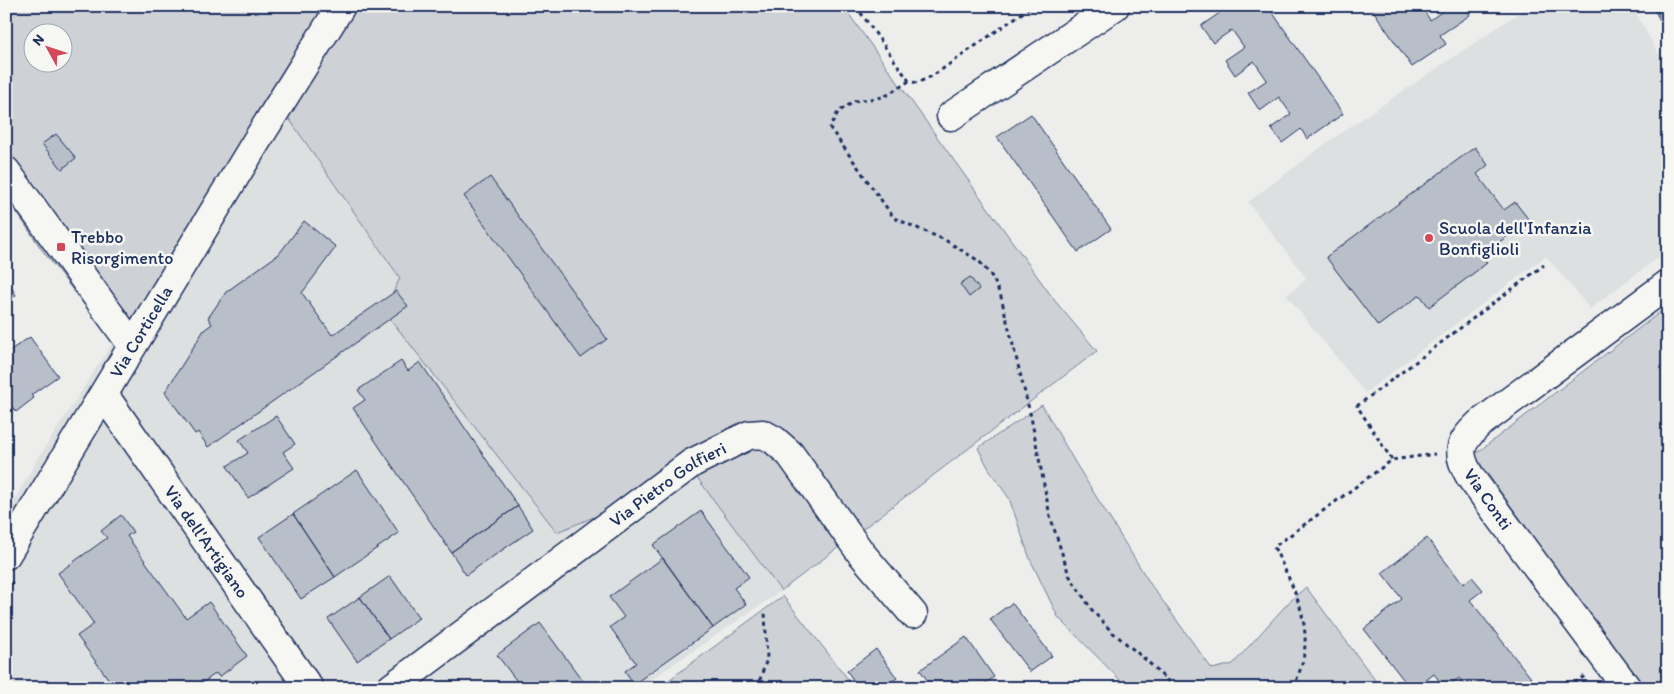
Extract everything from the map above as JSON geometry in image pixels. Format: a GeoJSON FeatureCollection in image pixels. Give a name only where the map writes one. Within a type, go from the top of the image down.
{"type":"FeatureCollection","features":[{"type":"Feature","properties":{"kind":"street","name":"Via Corticella"},"geometry":{"type":"LineString","coordinates":[[6,555],[104,395],[132,345],[341,6]]}},
{"type":"Feature","properties":{"kind":"street"},"geometry":{"type":"LineString","coordinates":[[951,116],[1115,6]]}},
{"type":"Feature","properties":{"kind":"street"},"geometry":{"type":"LineString","coordinates":[[6,172],[132,345]]}},
{"type":"Feature","properties":{"kind":"street","name":"Via Conti"},"geometry":{"type":"LineString","coordinates":[[1627,688],[1471,478],[1463,465],[1461,451],[1466,437],[1479,424],[1668,284]]}},
{"type":"Feature","properties":{"kind":"street","name":"Via dell'Artigiano"},"geometry":{"type":"LineString","coordinates":[[104,395],[309,688]]}},
{"type":"Feature","properties":{"kind":"street","name":"Via Pietro Golfieri"},"geometry":{"type":"LineString","coordinates":[[391,688],[692,463],[749,435],[763,434],[774,440],[790,454],[861,553],[912,614]]}},
{"type":"Feature","properties":{"kind":"path"},"geometry":{"type":"LineString","coordinates":[[856,6],[909,81],[917,83],[934,75],[1032,6]]}},
{"type":"Feature","properties":{"kind":"path"},"geometry":{"type":"LineString","coordinates":[[909,81],[884,97],[855,101],[838,112],[830,128],[894,218],[945,240],[979,261],[993,278],[1001,297],[1031,417],[1050,516],[1069,574],[1092,610],[1111,631],[1146,660],[1175,688]]}},
{"type":"Feature","properties":{"kind":"path"},"geometry":{"type":"LineString","coordinates":[[1392,460],[1357,406],[1544,265]]}},
{"type":"Feature","properties":{"kind":"path"},"geometry":{"type":"LineString","coordinates":[[1294,688],[1304,655],[1305,626],[1296,594],[1274,547],[1392,460],[1461,451]]}},
{"type":"Feature","properties":{"kind":"path"},"geometry":{"type":"LineString","coordinates":[[758,688],[768,659],[764,611]]}},
{"type":"Feature","properties":{"kind":"shaded area"},"geometry":{"type":"Polygon","coordinates":[[[6,6],[843,6],[1055,301],[1097,351],[781,591],[696,476],[557,532],[384,311],[400,278],[276,100],[146,315],[113,342],[42,250],[6,196],[6,6]]]}},
{"type":"Feature","properties":{"kind":"shaded area"},"geometry":{"type":"Polygon","coordinates":[[[1529,6],[1632,6],[1668,71],[1668,250],[1590,309],[1546,256],[1365,393],[1286,295],[1307,279],[1248,202],[1332,139],[1529,6]]]}},
{"type":"Feature","properties":{"kind":"shaded area"},"geometry":{"type":"Polygon","coordinates":[[[276,100],[400,278],[696,476],[781,591],[639,688],[6,688],[6,514],[37,460],[113,342],[276,100]]]}},
{"type":"Feature","properties":{"kind":"shaded area"},"geometry":{"type":"Polygon","coordinates":[[[1668,306],[1668,688],[1642,688],[1474,455],[1668,306]]]}},
{"type":"Feature","properties":{"kind":"shaded area"},"geometry":{"type":"Polygon","coordinates":[[[1042,405],[1151,585],[1212,669],[1233,664],[1288,603],[1306,587],[1381,688],[1128,688],[1058,617],[1030,559],[1009,498],[990,471],[978,448],[1042,405]]]}},
{"type":"Feature","properties":{"kind":"shaded area"},"geometry":{"type":"Polygon","coordinates":[[[783,596],[855,688],[658,688],[783,596]]]}},
{"type":"Feature","properties":{"kind":"building"},"geometry":{"type":"Polygon","coordinates":[[[1217,6],[1268,6],[1343,114],[1307,139],[1301,129],[1282,143],[1271,128],[1291,114],[1279,97],[1260,111],[1248,93],[1267,80],[1254,61],[1235,75],[1225,60],[1244,47],[1232,30],[1213,43],[1201,26],[1221,12],[1217,6]]]}},
{"type":"Feature","properties":{"kind":"building"},"geometry":{"type":"Polygon","coordinates":[[[1370,6],[1421,6],[1430,20],[1450,6],[1464,6],[1470,15],[1440,35],[1446,44],[1412,67],[1370,6]]]}},
{"type":"Feature","properties":{"kind":"building"},"geometry":{"type":"Polygon","coordinates":[[[1031,114],[1111,229],[1078,252],[997,137],[1031,114]]]}},
{"type":"Feature","properties":{"kind":"building"},"geometry":{"type":"Polygon","coordinates":[[[56,134],[76,158],[62,169],[42,144],[56,134]]]}},
{"type":"Feature","properties":{"kind":"building","name":"Scuola dell'Infanzia Bonfiglioli"},"geometry":{"type":"Polygon","coordinates":[[[1475,147],[1488,165],[1477,174],[1504,210],[1515,202],[1529,220],[1482,255],[1487,263],[1429,307],[1420,295],[1378,326],[1326,257],[1475,147]]]}},
{"type":"Feature","properties":{"kind":"building"},"geometry":{"type":"Polygon","coordinates":[[[490,177],[607,339],[581,358],[464,196],[490,177]]]}},
{"type":"Feature","properties":{"kind":"building"},"geometry":{"type":"Polygon","coordinates":[[[304,221],[336,247],[302,293],[332,335],[396,291],[408,306],[208,447],[198,432],[195,434],[165,392],[204,330],[212,324],[208,318],[226,292],[279,254],[304,221]]]}},
{"type":"Feature","properties":{"kind":"building"},"geometry":{"type":"Polygon","coordinates":[[[970,277],[979,289],[969,297],[960,284],[970,277]]]}},
{"type":"Feature","properties":{"kind":"building"},"geometry":{"type":"Polygon","coordinates":[[[6,279],[16,295],[6,302],[6,279]]]}},
{"type":"Feature","properties":{"kind":"building"},"geometry":{"type":"Polygon","coordinates":[[[30,337],[58,376],[31,395],[34,398],[16,412],[6,398],[6,353],[30,337]]]}},
{"type":"Feature","properties":{"kind":"building"},"geometry":{"type":"Polygon","coordinates":[[[401,361],[408,371],[420,362],[518,506],[451,552],[353,408],[365,400],[358,390],[401,361]]]}},
{"type":"Feature","properties":{"kind":"building"},"geometry":{"type":"Polygon","coordinates":[[[276,416],[295,444],[283,452],[294,468],[248,498],[227,466],[248,453],[239,440],[276,416]]]}},
{"type":"Feature","properties":{"kind":"building"},"geometry":{"type":"Polygon","coordinates":[[[357,470],[399,533],[335,577],[293,514],[357,470]]]}},
{"type":"Feature","properties":{"kind":"building"},"geometry":{"type":"Polygon","coordinates":[[[518,506],[533,529],[466,575],[451,552],[518,506]]]}},
{"type":"Feature","properties":{"kind":"building"},"geometry":{"type":"Polygon","coordinates":[[[701,511],[749,577],[734,588],[746,604],[713,628],[653,545],[701,511]]]}},
{"type":"Feature","properties":{"kind":"building"},"geometry":{"type":"Polygon","coordinates":[[[293,514],[335,577],[301,599],[259,537],[293,514]]]}},
{"type":"Feature","properties":{"kind":"building"},"geometry":{"type":"Polygon","coordinates":[[[121,515],[133,532],[127,536],[186,618],[209,602],[247,656],[219,677],[216,673],[199,686],[201,688],[115,688],[77,636],[94,624],[58,573],[107,538],[101,531],[121,515]]]}},
{"type":"Feature","properties":{"kind":"building"},"geometry":{"type":"Polygon","coordinates":[[[1427,538],[1463,584],[1472,577],[1483,590],[1470,600],[1531,678],[1519,688],[1467,688],[1459,678],[1445,688],[1434,674],[1416,688],[1410,688],[1364,629],[1402,599],[1382,573],[1427,538]]]}},
{"type":"Feature","properties":{"kind":"building"},"geometry":{"type":"Polygon","coordinates":[[[663,558],[713,628],[634,684],[625,671],[636,663],[610,627],[624,617],[609,597],[663,558]]]}},
{"type":"Feature","properties":{"kind":"building"},"geometry":{"type":"Polygon","coordinates":[[[390,576],[419,618],[389,639],[360,597],[390,576]]]}},
{"type":"Feature","properties":{"kind":"building"},"geometry":{"type":"Polygon","coordinates":[[[360,597],[389,639],[357,661],[328,619],[360,597]]]}},
{"type":"Feature","properties":{"kind":"building"},"geometry":{"type":"Polygon","coordinates":[[[1012,603],[1052,656],[1030,672],[990,619],[1012,603]]]}},
{"type":"Feature","properties":{"kind":"building"},"geometry":{"type":"Polygon","coordinates":[[[540,623],[588,688],[522,688],[497,655],[540,623]]]}},
{"type":"Feature","properties":{"kind":"building"},"geometry":{"type":"Polygon","coordinates":[[[966,637],[994,677],[979,688],[933,688],[920,670],[966,637]]]}},
{"type":"Feature","properties":{"kind":"building"},"geometry":{"type":"Polygon","coordinates":[[[876,649],[897,678],[883,688],[859,688],[847,671],[876,649]]]}},
{"type":"Feature","properties":{"kind":"waterway"},"geometry":{"type":"LineString","coordinates":[[1656,6],[1668,28]]}},
{"type":"Feature","properties":{"kind":"place","name":"Scuola dell'Infanzia Bonfiglioli"},"geometry":{"type":"Point","coordinates":[1429,238]}},
{"type":"Feature","properties":{"kind":"place","name":"Trebbo Risorgimento"},"geometry":{"type":"Point","coordinates":[61,247]}}]}
